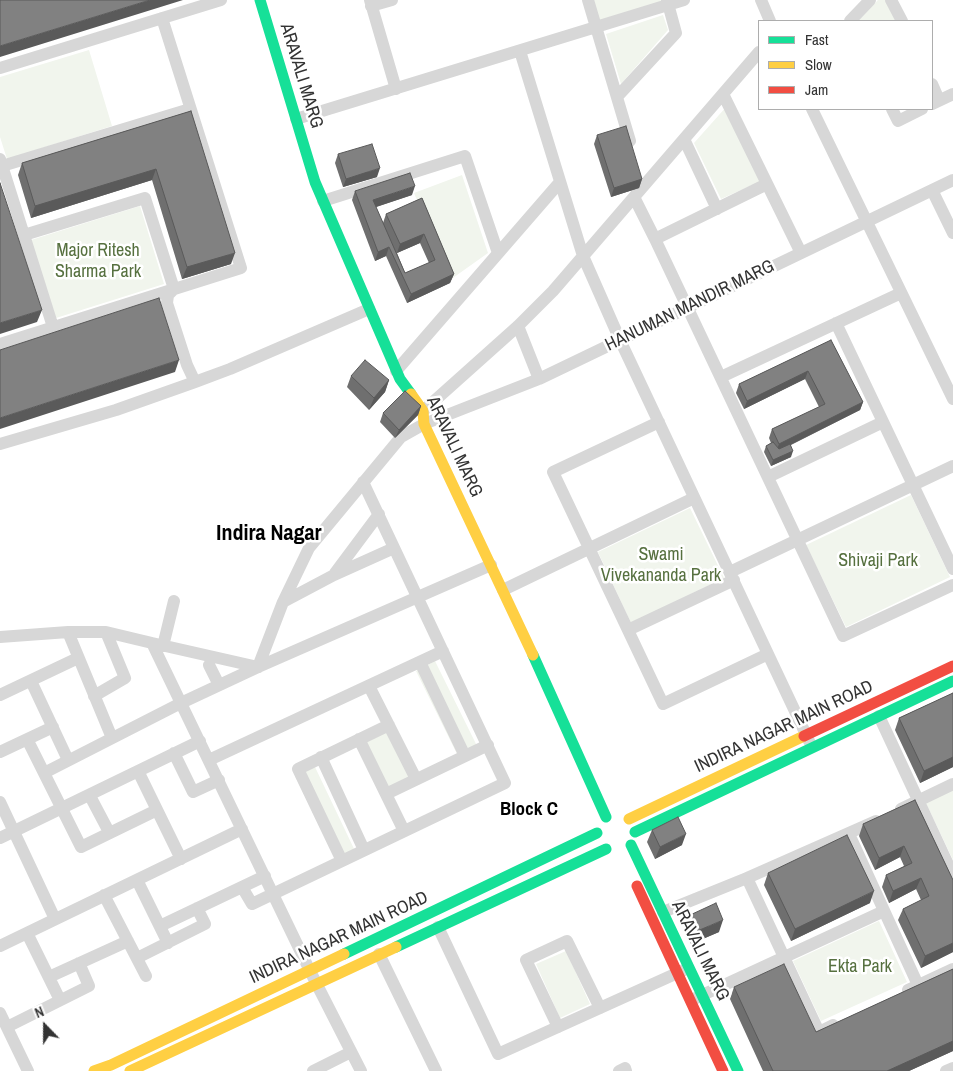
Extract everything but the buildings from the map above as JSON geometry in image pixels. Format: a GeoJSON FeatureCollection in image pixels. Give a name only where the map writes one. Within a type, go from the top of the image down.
{"type":"FeatureCollection","features":[{"type":"Feature","properties":{"kind":"street"},"geometry":{"type":"LineString","coordinates":[[0,68],[221,0]]}},
{"type":"Feature","properties":{"kind":"street","name":"ARAVALI MARG"},"geometry":{"type":"LineString","coordinates":[[260,0],[314,182],[396,371],[422,411],[424,424],[503,590],[606,817]]}},
{"type":"Feature","properties":{"kind":"street"},"geometry":{"type":"LineString","coordinates":[[392,0],[371,3],[396,89]]}},
{"type":"Feature","properties":{"kind":"street"},"geometry":{"type":"LineString","coordinates":[[588,0],[632,151]]}},
{"type":"Feature","properties":{"kind":"street"},"geometry":{"type":"LineString","coordinates":[[296,120],[596,27],[668,2],[684,0]]}},
{"type":"Feature","properties":{"kind":"street"},"geometry":{"type":"LineString","coordinates":[[761,0],[770,20]]}},
{"type":"Feature","properties":{"kind":"street"},"geometry":{"type":"LineString","coordinates":[[851,20],[870,0]]}},
{"type":"Feature","properties":{"kind":"street"},"geometry":{"type":"LineString","coordinates":[[891,0],[901,20]]}},
{"type":"Feature","properties":{"kind":"street"},"geometry":{"type":"LineString","coordinates":[[617,97],[676,33],[668,2]]}},
{"type":"Feature","properties":{"kind":"street"},"geometry":{"type":"LineString","coordinates":[[0,344],[241,268],[162,18]]}},
{"type":"Feature","properties":{"kind":"street"},"geometry":{"type":"LineString","coordinates":[[520,51],[583,256],[620,340],[812,748]]}},
{"type":"Feature","properties":{"kind":"street"},"geometry":{"type":"LineString","coordinates":[[422,411],[518,326],[553,291],[758,53]]}},
{"type":"Feature","properties":{"kind":"street"},"geometry":{"type":"LineString","coordinates":[[933,88],[936,102],[953,94]]}},
{"type":"Feature","properties":{"kind":"street"},"geometry":{"type":"LineString","coordinates":[[723,94],[801,253]]}},
{"type":"Feature","properties":{"kind":"street"},"geometry":{"type":"LineString","coordinates":[[53,327],[1,163],[190,109]]}},
{"type":"Feature","properties":{"kind":"street"},"geometry":{"type":"LineString","coordinates":[[812,110],[902,293],[950,384],[953,400]]}},
{"type":"Feature","properties":{"kind":"street"},"geometry":{"type":"LineString","coordinates":[[892,110],[898,121],[920,110]]}},
{"type":"Feature","properties":{"kind":"street"},"geometry":{"type":"LineString","coordinates":[[684,139],[717,208]]}},
{"type":"Feature","properties":{"kind":"street"},"geometry":{"type":"LineString","coordinates":[[323,201],[465,156],[498,253]]}},
{"type":"Feature","properties":{"kind":"street"},"geometry":{"type":"LineString","coordinates":[[637,169],[638,192],[655,239],[843,636],[953,585]]}},
{"type":"Feature","properties":{"kind":"street","name":"HANUMAN MANDIR MARG"},"geometry":{"type":"LineString","coordinates":[[258,667],[283,602],[309,548],[401,438],[424,424],[539,379],[953,180]]}},
{"type":"Feature","properties":{"kind":"street"},"geometry":{"type":"LineString","coordinates":[[396,371],[560,182]]}},
{"type":"Feature","properties":{"kind":"street"},"geometry":{"type":"LineString","coordinates":[[655,239],[767,184]]}},
{"type":"Feature","properties":{"kind":"street"},"geometry":{"type":"LineString","coordinates":[[932,190],[953,233]]}},
{"type":"Feature","properties":{"kind":"street"},"geometry":{"type":"LineString","coordinates":[[24,235],[145,198],[174,289]]}},
{"type":"Feature","properties":{"kind":"street"},"geometry":{"type":"LineString","coordinates":[[174,289],[168,295],[167,303],[187,365],[195,382]]}},
{"type":"Feature","properties":{"kind":"street"},"geometry":{"type":"LineString","coordinates":[[721,378],[902,293]]}},
{"type":"Feature","properties":{"kind":"street"},"geometry":{"type":"LineString","coordinates":[[0,444],[116,410],[195,382],[230,369],[368,309]]}},
{"type":"Feature","properties":{"kind":"street"},"geometry":{"type":"LineString","coordinates":[[836,323],[953,569]]}},
{"type":"Feature","properties":{"kind":"street"},"geometry":{"type":"LineString","coordinates":[[518,326],[539,379]]}},
{"type":"Feature","properties":{"kind":"street"},"geometry":{"type":"LineString","coordinates":[[659,422],[553,472],[663,704],[768,654]]}},
{"type":"Feature","properties":{"kind":"street"},"geometry":{"type":"LineString","coordinates":[[768,477],[883,422]]}},
{"type":"Feature","properties":{"kind":"street"},"geometry":{"type":"LineString","coordinates":[[628,630],[798,540],[953,466]]}},
{"type":"Feature","properties":{"kind":"street"},"geometry":{"type":"LineString","coordinates":[[242,887],[251,904],[505,783],[363,482]]}},
{"type":"Feature","properties":{"kind":"street"},"geometry":{"type":"LineString","coordinates":[[503,590],[694,498]]}},
{"type":"Feature","properties":{"kind":"street"},"geometry":{"type":"LineString","coordinates":[[334,575],[379,514]]}},
{"type":"Feature","properties":{"kind":"street"},"geometry":{"type":"LineString","coordinates":[[283,602],[334,575],[394,548]]}},
{"type":"Feature","properties":{"kind":"street"},"geometry":{"type":"LineString","coordinates":[[44,773],[219,685],[491,566]]}},
{"type":"Feature","properties":{"kind":"street"},"geometry":{"type":"LineString","coordinates":[[174,601],[157,645],[181,703],[316,984],[361,1071]]}},
{"type":"Feature","properties":{"kind":"street"},"geometry":{"type":"LineString","coordinates":[[0,637],[68,632],[106,632],[258,667]]}},
{"type":"Feature","properties":{"kind":"street"},"geometry":{"type":"LineString","coordinates":[[68,632],[112,738]]}},
{"type":"Feature","properties":{"kind":"street"},"geometry":{"type":"LineString","coordinates":[[94,696],[125,678],[106,632]]}},
{"type":"Feature","properties":{"kind":"street"},"geometry":{"type":"LineString","coordinates":[[210,760],[444,651]]}},
{"type":"Feature","properties":{"kind":"street"},"geometry":{"type":"LineString","coordinates":[[0,696],[78,658]]}},
{"type":"Feature","properties":{"kind":"street"},"geometry":{"type":"LineString","coordinates":[[420,662],[465,756]]}},
{"type":"Feature","properties":{"kind":"street"},"geometry":{"type":"LineString","coordinates":[[209,666],[219,685]]}},
{"type":"Feature","properties":{"kind":"street","name":"INDIRA NAGAR MAIN ROAD"},"geometry":{"type":"LineString","coordinates":[[630,819],[953,666]]}},
{"type":"Feature","properties":{"kind":"street"},"geometry":{"type":"LineString","coordinates":[[31,680],[68,760]]}},
{"type":"Feature","properties":{"kind":"street","name":"INDIRA NAGAR MAIN ROAD"},"geometry":{"type":"LineString","coordinates":[[636,832],[953,681]]}},
{"type":"Feature","properties":{"kind":"street"},"geometry":{"type":"LineString","coordinates":[[369,686],[416,779]]}},
{"type":"Feature","properties":{"kind":"street"},"geometry":{"type":"LineString","coordinates":[[879,716],[953,875]]}},
{"type":"Feature","properties":{"kind":"street"},"geometry":{"type":"LineString","coordinates":[[342,861],[298,772],[300,768],[321,757],[389,725]]}},
{"type":"Feature","properties":{"kind":"street"},"geometry":{"type":"LineString","coordinates":[[0,752],[53,727]]}},
{"type":"Feature","properties":{"kind":"street"},"geometry":{"type":"LineString","coordinates":[[27,739],[80,847],[157,810]]}},
{"type":"Feature","properties":{"kind":"street"},"geometry":{"type":"LineString","coordinates":[[359,740],[404,831]]}},
{"type":"Feature","properties":{"kind":"street"},"geometry":{"type":"LineString","coordinates":[[0,838],[200,741]]}},
{"type":"Feature","properties":{"kind":"street"},"geometry":{"type":"LineString","coordinates":[[386,794],[488,745]]}},
{"type":"Feature","properties":{"kind":"street"},"geometry":{"type":"LineString","coordinates":[[174,753],[193,792],[219,780]]}},
{"type":"Feature","properties":{"kind":"street"},"geometry":{"type":"LineString","coordinates":[[321,757],[364,850]]}},
{"type":"Feature","properties":{"kind":"street"},"geometry":{"type":"LineString","coordinates":[[138,771],[181,858]]}},
{"type":"Feature","properties":{"kind":"street"},"geometry":{"type":"LineString","coordinates":[[662,912],[849,834],[953,784]]}},
{"type":"Feature","properties":{"kind":"street"},"geometry":{"type":"LineString","coordinates":[[90,796],[109,832]]}},
{"type":"Feature","properties":{"kind":"street"},"geometry":{"type":"LineString","coordinates":[[0,802],[55,920]]}},
{"type":"Feature","properties":{"kind":"street"},"geometry":{"type":"LineString","coordinates":[[620,814],[630,819],[636,832],[635,836],[618,849],[600,843],[597,833],[600,822],[606,817],[620,814]]}},
{"type":"Feature","properties":{"kind":"street"},"geometry":{"type":"LineString","coordinates":[[2,941],[55,920],[242,829]]}},
{"type":"Feature","properties":{"kind":"street","name":"INDIRA NAGAR MAIN ROAD"},"geometry":{"type":"LineString","coordinates":[[94,1071],[111,1065],[310,971],[597,833]]}},
{"type":"Feature","properties":{"kind":"street"},"geometry":{"type":"LineString","coordinates":[[849,834],[918,985]]}},
{"type":"Feature","properties":{"kind":"street","name":"ARAVALI MARG"},"geometry":{"type":"LineString","coordinates":[[618,849],[662,912],[683,970]]}},
{"type":"Feature","properties":{"kind":"street","name":"INDIRA NAGAR MAIN ROAD"},"geometry":{"type":"LineString","coordinates":[[130,1071],[438,927],[618,849]]}},
{"type":"Feature","properties":{"kind":"street"},"geometry":{"type":"LineString","coordinates":[[160,926],[265,876]]}},
{"type":"Feature","properties":{"kind":"street","name":"ARAVALI MARG"},"geometry":{"type":"LineString","coordinates":[[633,878],[683,970],[696,998],[723,1071]]}},
{"type":"Feature","properties":{"kind":"street"},"geometry":{"type":"LineString","coordinates":[[747,878],[819,1032],[846,1020]]}},
{"type":"Feature","properties":{"kind":"street"},"geometry":{"type":"LineString","coordinates":[[136,880],[168,942]]}},
{"type":"Feature","properties":{"kind":"street"},"geometry":{"type":"LineString","coordinates":[[104,895],[146,976]]}},
{"type":"Feature","properties":{"kind":"street"},"geometry":{"type":"LineString","coordinates":[[137,958],[205,924],[197,908]]}},
{"type":"Feature","properties":{"kind":"street"},"geometry":{"type":"LineString","coordinates":[[696,998],[884,911]]}},
{"type":"Feature","properties":{"kind":"street"},"geometry":{"type":"LineString","coordinates":[[438,927],[498,1054],[683,970]]}},
{"type":"Feature","properties":{"kind":"street"},"geometry":{"type":"LineString","coordinates":[[26,933],[60,1000]]}},
{"type":"Feature","properties":{"kind":"street"},"geometry":{"type":"LineString","coordinates":[[558,1027],[526,960],[567,940],[600,1008]]}},
{"type":"Feature","properties":{"kind":"street"},"geometry":{"type":"LineString","coordinates":[[49,977],[128,941]]}},
{"type":"Feature","properties":{"kind":"street"},"geometry":{"type":"LineString","coordinates":[[379,954],[436,1071]]}},
{"type":"Feature","properties":{"kind":"street"},"geometry":{"type":"LineString","coordinates":[[28,1071],[2,1019],[60,1000],[89,986],[79,963]]}},
{"type":"Feature","properties":{"kind":"street"},"geometry":{"type":"LineString","coordinates":[[900,994],[953,968]]}},
{"type":"Feature","properties":{"kind":"street","name":"ARAVALI MARG"},"geometry":{"type":"LineString","coordinates":[[696,998],[738,1071]]}},
{"type":"Feature","properties":{"kind":"street"},"geometry":{"type":"LineString","coordinates":[[312,1071],[351,1052]]}},
{"type":"Feature","properties":{"kind":"street"},"geometry":{"type":"LineString","coordinates":[[619,1071],[624,1068],[626,1071]]}},
{"type":"Feature","properties":{"kind":"street"},"geometry":{"type":"LineString","coordinates":[[946,1071],[953,1068]]}},
{"type":"Feature","properties":{"kind":"green space"},"geometry":{"type":"Polygon","coordinates":[[[593,0],[663,0],[663,1],[600,21],[593,0]]]}},
{"type":"Feature","properties":{"kind":"green space"},"geometry":{"type":"Polygon","coordinates":[[[878,0],[888,0],[898,20],[859,20],[878,0]]]}},
{"type":"Feature","properties":{"kind":"green space"},"geometry":{"type":"Polygon","coordinates":[[[663,15],[668,30],[621,84],[606,34],[663,15]]]}},
{"type":"Feature","properties":{"kind":"green space"},"geometry":{"type":"Polygon","coordinates":[[[89,50],[112,126],[7,159],[0,137],[0,77],[89,50]]]}},
{"type":"Feature","properties":{"kind":"green space"},"geometry":{"type":"Polygon","coordinates":[[[727,106],[761,181],[721,199],[694,143],[727,106]]]}},
{"type":"Feature","properties":{"kind":"green space"},"geometry":{"type":"Polygon","coordinates":[[[462,175],[488,253],[450,280],[414,193],[462,175]]]}},
{"type":"Feature","properties":{"kind":"green space","name":"Major Ritesh Sharma Park"},"geometry":{"type":"Polygon","coordinates":[[[140,206],[164,284],[56,318],[31,240],[140,206]]]}},
{"type":"Feature","properties":{"kind":"green space","name":"Shivaji Park"},"geometry":{"type":"Polygon","coordinates":[[[911,495],[950,577],[846,627],[806,545],[911,495]]]}},
{"type":"Feature","properties":{"kind":"green space","name":"Swami Vivekananda Park"},"geometry":{"type":"Polygon","coordinates":[[[690,508],[724,578],[631,623],[598,552],[690,508]]]}},
{"type":"Feature","properties":{"kind":"green space"},"geometry":{"type":"Polygon","coordinates":[[[435,661],[478,748],[459,758],[416,671],[435,661]]]}},
{"type":"Feature","properties":{"kind":"green space"},"geometry":{"type":"Polygon","coordinates":[[[388,731],[412,780],[385,793],[361,744],[388,731]]]}},
{"type":"Feature","properties":{"kind":"green space"},"geometry":{"type":"Polygon","coordinates":[[[315,767],[356,853],[337,862],[295,776],[315,767]]]}},
{"type":"Feature","properties":{"kind":"green space"},"geometry":{"type":"Polygon","coordinates":[[[953,790],[953,860],[926,803],[953,790]]]}},
{"type":"Feature","properties":{"kind":"green space","name":"Ekta Park"},"geometry":{"type":"Polygon","coordinates":[[[879,921],[907,982],[821,1021],[793,961],[879,921]]]}},
{"type":"Feature","properties":{"kind":"green space"},"geometry":{"type":"Polygon","coordinates":[[[566,951],[590,1004],[560,1018],[536,964],[566,951]]]}},
{"type":"Feature","properties":{"kind":"traffic: fast"},"geometry":{"type":"LineString","coordinates":[[260,0],[315,182],[400,379],[411,394]]}},
{"type":"Feature","properties":{"kind":"traffic: fast"},"geometry":{"type":"LineString","coordinates":[[533,655],[606,817]]}},
{"type":"Feature","properties":{"kind":"traffic: fast"},"geometry":{"type":"LineString","coordinates":[[635,832],[953,681]]}},
{"type":"Feature","properties":{"kind":"traffic: fast"},"geometry":{"type":"LineString","coordinates":[[344,954],[597,833]]}},
{"type":"Feature","properties":{"kind":"traffic: fast"},"geometry":{"type":"LineString","coordinates":[[631,845],[738,1071]]}},
{"type":"Feature","properties":{"kind":"traffic: fast"},"geometry":{"type":"LineString","coordinates":[[396,947],[606,849]]}},
{"type":"Feature","properties":{"kind":"traffic: slow"},"geometry":{"type":"LineString","coordinates":[[411,394],[423,411],[424,424],[533,655]]}},
{"type":"Feature","properties":{"kind":"traffic: slow"},"geometry":{"type":"LineString","coordinates":[[629,819],[804,736]]}},
{"type":"Feature","properties":{"kind":"traffic: slow"},"geometry":{"type":"LineString","coordinates":[[130,1071],[396,947]]}},
{"type":"Feature","properties":{"kind":"traffic: slow"},"geometry":{"type":"LineString","coordinates":[[94,1071],[111,1065],[344,954]]}},
{"type":"Feature","properties":{"kind":"traffic: jam"},"geometry":{"type":"LineString","coordinates":[[804,736],[953,666]]}},
{"type":"Feature","properties":{"kind":"traffic: jam"},"geometry":{"type":"LineString","coordinates":[[637,886],[723,1071]]}},
{"type":"Feature","properties":{"kind":"district","name":"Indira Nagar"},"geometry":{"type":"Point","coordinates":[269,534]}},
{"type":"Feature","properties":{"kind":"district","name":"Block C"},"geometry":{"type":"Point","coordinates":[529,810]}}]}
